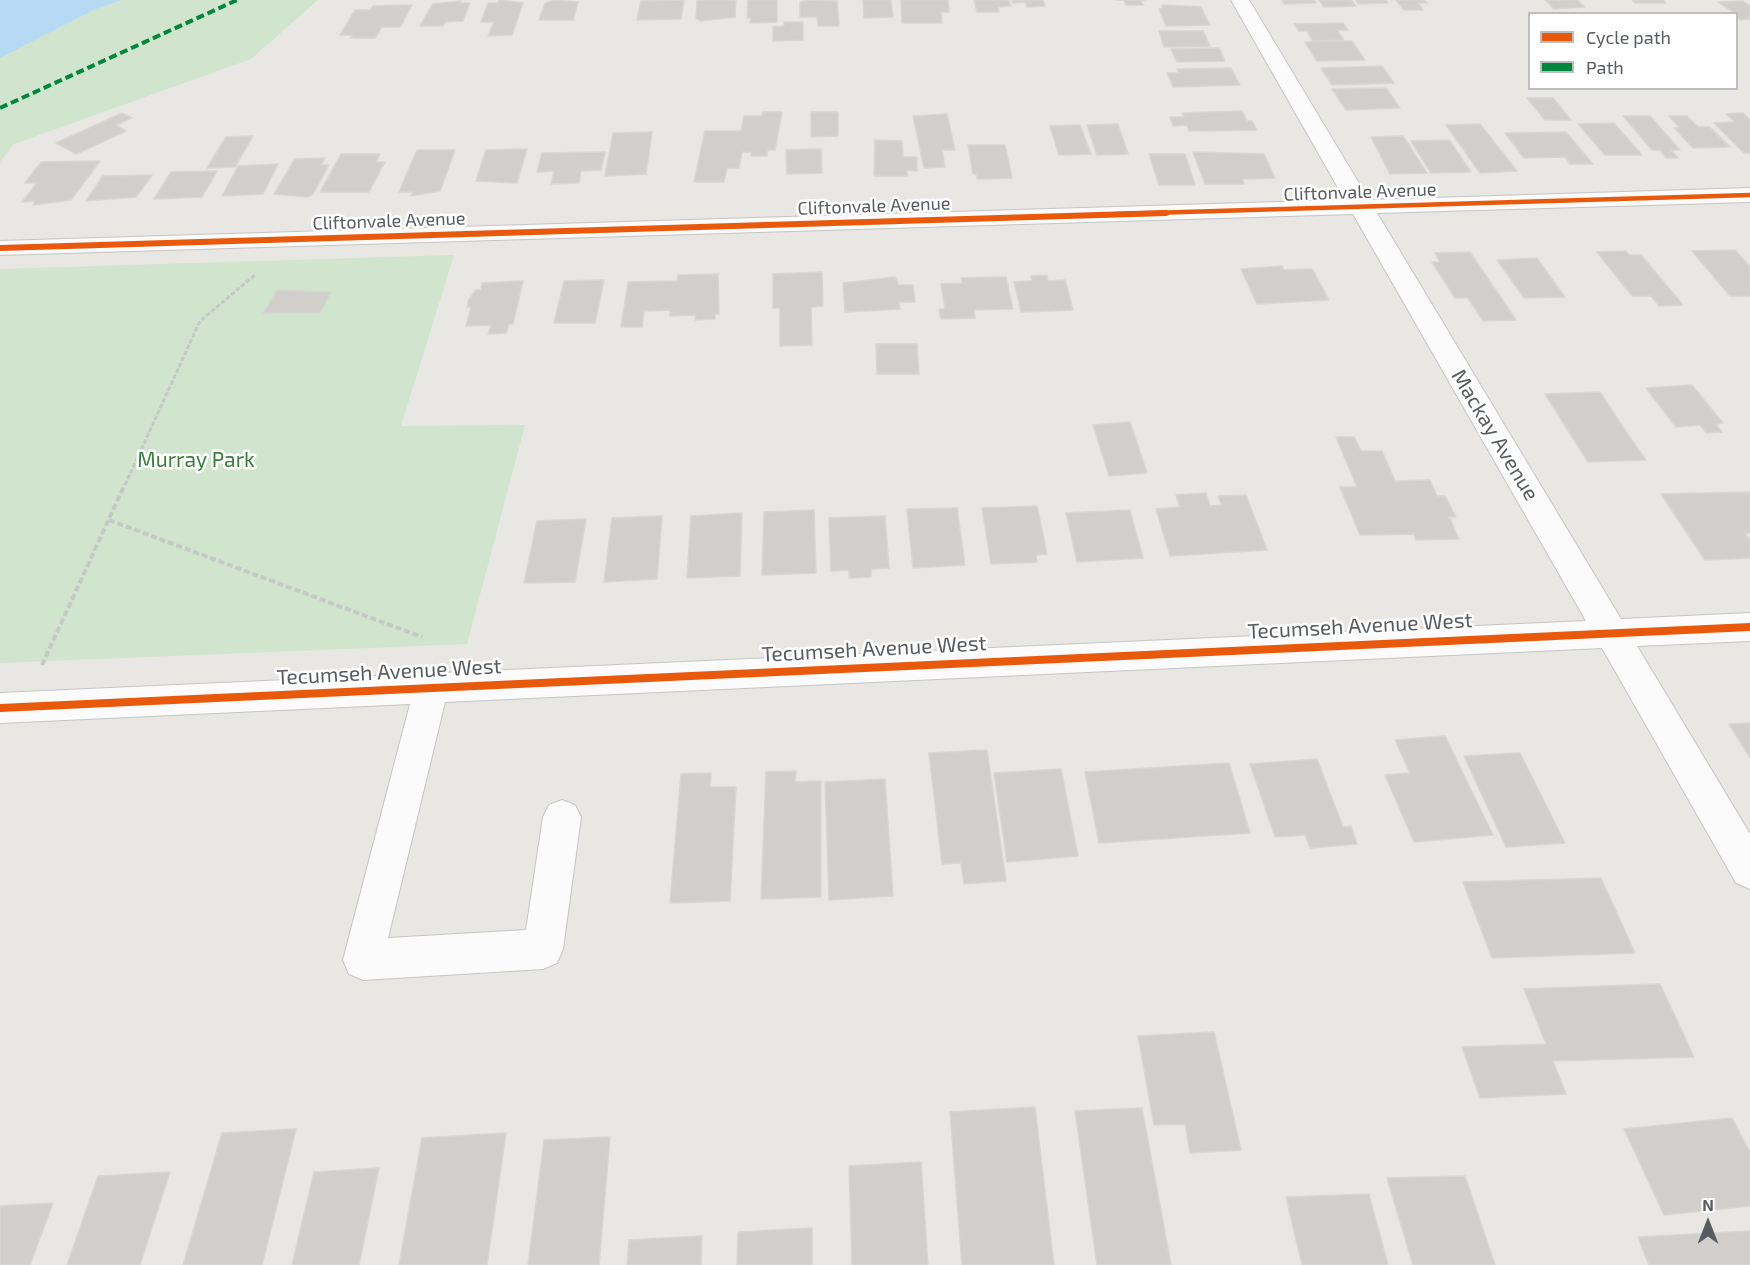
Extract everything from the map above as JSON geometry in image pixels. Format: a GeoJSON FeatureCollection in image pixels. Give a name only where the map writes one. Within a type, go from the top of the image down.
{"type":"FeatureCollection","features":[{"type":"Feature","properties":{"kind":"street","name":"Mackay Avenue"},"geometry":{"type":"LineString","coordinates":[[1240,0],[1359,207],[1613,633],[1750,870]]}},
{"type":"Feature","properties":{"kind":"street","name":"Cliftonvale Avenue"},"geometry":{"type":"LineString","coordinates":[[0,248],[1750,195]]}},
{"type":"Feature","properties":{"kind":"street","name":"Tecumseh Avenue West"},"geometry":{"type":"LineString","coordinates":[[11,707],[1750,627]]}},
{"type":"Feature","properties":{"kind":"street"},"geometry":{"type":"LineString","coordinates":[[431,687],[363,960],[543,949],[562,817]]}},
{"type":"Feature","properties":{"kind":"path"},"geometry":{"type":"LineString","coordinates":[[11,707],[109,520],[200,321],[298,239]]}},
{"type":"Feature","properties":{"kind":"path"},"geometry":{"type":"LineString","coordinates":[[109,520],[422,637]]}},
{"type":"Feature","properties":{"kind":"green space"},"geometry":{"type":"Polygon","coordinates":[[[121,0],[318,0],[251,59],[14,144],[0,162],[0,58],[94,10],[121,0]]]}},
{"type":"Feature","properties":{"kind":"green space","name":"Murray Park"},"geometry":{"type":"Polygon","coordinates":[[[454,255],[401,426],[525,425],[467,644],[0,663],[0,269],[454,255]]]}},
{"type":"Feature","properties":{"kind":"water"},"geometry":{"type":"Polygon","coordinates":[[[0,0],[121,0],[94,10],[0,58],[0,0]]]}},
{"type":"Feature","properties":{"kind":"building"},"geometry":{"type":"Polygon","coordinates":[[[499,0],[523,3],[512,35],[488,36],[494,22],[481,22],[488,3],[498,3],[499,0]]]}},
{"type":"Feature","properties":{"kind":"building"},"geometry":{"type":"Polygon","coordinates":[[[556,0],[578,2],[573,20],[539,20],[545,3],[556,0]]]}},
{"type":"Feature","properties":{"kind":"building"},"geometry":{"type":"Polygon","coordinates":[[[684,0],[681,19],[637,20],[641,1],[684,0]]]}},
{"type":"Feature","properties":{"kind":"building"},"geometry":{"type":"Polygon","coordinates":[[[697,0],[736,0],[735,17],[700,21],[696,18],[697,0]]]}},
{"type":"Feature","properties":{"kind":"building"},"geometry":{"type":"Polygon","coordinates":[[[748,0],[777,0],[777,22],[750,23],[751,18],[747,18],[748,0]]]}},
{"type":"Feature","properties":{"kind":"building"},"geometry":{"type":"Polygon","coordinates":[[[863,0],[891,0],[893,17],[864,18],[863,0]]]}},
{"type":"Feature","properties":{"kind":"building"},"geometry":{"type":"Polygon","coordinates":[[[901,0],[948,0],[949,12],[941,12],[942,23],[902,23],[901,0]]]}},
{"type":"Feature","properties":{"kind":"building"},"geometry":{"type":"Polygon","coordinates":[[[974,0],[1009,0],[1011,6],[998,7],[999,12],[977,12],[974,0]]]}},
{"type":"Feature","properties":{"kind":"building"},"geometry":{"type":"Polygon","coordinates":[[[1012,0],[1043,0],[1045,6],[1027,7],[1026,2],[1013,3],[1012,0]]]}},
{"type":"Feature","properties":{"kind":"building"},"geometry":{"type":"Polygon","coordinates":[[[1124,0],[1141,0],[1143,5],[1126,5],[1124,0]]]}},
{"type":"Feature","properties":{"kind":"building"},"geometry":{"type":"Polygon","coordinates":[[[1282,0],[1314,0],[1316,3],[1284,4],[1282,0]]]}},
{"type":"Feature","properties":{"kind":"building"},"geometry":{"type":"Polygon","coordinates":[[[1319,0],[1351,0],[1356,6],[1324,7],[1319,0]]]}},
{"type":"Feature","properties":{"kind":"building"},"geometry":{"type":"Polygon","coordinates":[[[1356,0],[1386,0],[1388,3],[1358,4],[1356,0]]]}},
{"type":"Feature","properties":{"kind":"building"},"geometry":{"type":"Polygon","coordinates":[[[1396,0],[1424,0],[1427,3],[1418,3],[1423,10],[1404,10],[1396,0]]]}},
{"type":"Feature","properties":{"kind":"building"},"geometry":{"type":"Polygon","coordinates":[[[1545,0],[1577,0],[1585,7],[1554,9],[1545,0]]]}},
{"type":"Feature","properties":{"kind":"building"},"geometry":{"type":"Polygon","coordinates":[[[1632,0],[1663,0],[1666,3],[1635,3],[1632,0]]]}},
{"type":"Feature","properties":{"kind":"building"},"geometry":{"type":"Polygon","coordinates":[[[461,1],[460,3],[470,3],[463,21],[445,22],[443,26],[420,26],[433,4],[461,1]]]}},
{"type":"Feature","properties":{"kind":"building"},"geometry":{"type":"Polygon","coordinates":[[[837,1],[839,26],[818,26],[817,17],[800,17],[800,2],[837,1]]]}},
{"type":"Feature","properties":{"kind":"building"},"geometry":{"type":"Polygon","coordinates":[[[1743,1],[1750,6],[1750,19],[1740,20],[1738,12],[1733,12],[1718,2],[1743,1]]]}},
{"type":"Feature","properties":{"kind":"building"},"geometry":{"type":"Polygon","coordinates":[[[412,5],[400,27],[382,27],[375,38],[350,38],[353,35],[340,35],[355,10],[370,10],[373,6],[412,5]]]}},
{"type":"Feature","properties":{"kind":"building"},"geometry":{"type":"Polygon","coordinates":[[[1162,5],[1201,7],[1210,25],[1166,26],[1159,9],[1163,8],[1162,5]]]}},
{"type":"Feature","properties":{"kind":"building"},"geometry":{"type":"Polygon","coordinates":[[[784,22],[803,22],[803,40],[773,41],[773,27],[784,26],[784,22]]]}},
{"type":"Feature","properties":{"kind":"building"},"geometry":{"type":"Polygon","coordinates":[[[1343,23],[1348,30],[1337,30],[1344,40],[1313,41],[1307,31],[1299,31],[1294,24],[1343,23]]]}},
{"type":"Feature","properties":{"kind":"building"},"geometry":{"type":"Polygon","coordinates":[[[1159,31],[1203,31],[1210,46],[1164,47],[1159,31]]]}},
{"type":"Feature","properties":{"kind":"building"},"geometry":{"type":"Polygon","coordinates":[[[1352,41],[1365,60],[1317,61],[1305,42],[1352,41]]]}},
{"type":"Feature","properties":{"kind":"building"},"geometry":{"type":"Polygon","coordinates":[[[1219,48],[1225,61],[1177,62],[1171,49],[1219,48]]]}},
{"type":"Feature","properties":{"kind":"building"},"geometry":{"type":"Polygon","coordinates":[[[1382,66],[1394,83],[1332,85],[1321,68],[1382,66]]]}},
{"type":"Feature","properties":{"kind":"building"},"geometry":{"type":"Polygon","coordinates":[[[1231,68],[1240,85],[1173,87],[1167,73],[1179,73],[1177,69],[1231,68]]]}},
{"type":"Feature","properties":{"kind":"building"},"geometry":{"type":"Polygon","coordinates":[[[1386,88],[1400,108],[1346,110],[1332,89],[1386,88]]]}},
{"type":"Feature","properties":{"kind":"building"},"geometry":{"type":"Polygon","coordinates":[[[1527,98],[1553,98],[1571,120],[1545,120],[1527,98]]]}},
{"type":"Feature","properties":{"kind":"building"},"geometry":{"type":"Polygon","coordinates":[[[1242,111],[1247,121],[1252,121],[1257,130],[1189,131],[1187,125],[1173,126],[1170,117],[1184,117],[1182,113],[1242,111]]]}},
{"type":"Feature","properties":{"kind":"building"},"geometry":{"type":"Polygon","coordinates":[[[763,112],[782,112],[775,150],[768,150],[767,156],[751,156],[752,152],[742,152],[739,168],[727,168],[724,182],[694,182],[705,131],[741,131],[744,116],[762,116],[763,112]]]}},
{"type":"Feature","properties":{"kind":"building"},"geometry":{"type":"Polygon","coordinates":[[[811,112],[838,112],[838,136],[811,137],[811,112]]]}},
{"type":"Feature","properties":{"kind":"building"},"geometry":{"type":"Polygon","coordinates":[[[122,113],[132,118],[116,125],[126,131],[76,154],[56,143],[122,113]]]}},
{"type":"Feature","properties":{"kind":"building"},"geometry":{"type":"Polygon","coordinates":[[[1743,113],[1750,120],[1750,153],[1744,153],[1714,123],[1735,122],[1726,114],[1743,113]]]}},
{"type":"Feature","properties":{"kind":"building"},"geometry":{"type":"Polygon","coordinates":[[[947,114],[955,150],[942,150],[945,167],[924,168],[913,116],[947,114]]]}},
{"type":"Feature","properties":{"kind":"building"},"geometry":{"type":"Polygon","coordinates":[[[1623,116],[1650,116],[1680,150],[1671,150],[1678,158],[1666,158],[1660,150],[1652,150],[1623,116]]]}},
{"type":"Feature","properties":{"kind":"building"},"geometry":{"type":"Polygon","coordinates":[[[1669,116],[1687,116],[1698,127],[1710,127],[1730,147],[1693,148],[1674,128],[1680,128],[1669,116]]]}},
{"type":"Feature","properties":{"kind":"building"},"geometry":{"type":"Polygon","coordinates":[[[1614,123],[1642,155],[1605,155],[1578,124],[1614,123]]]}},
{"type":"Feature","properties":{"kind":"building"},"geometry":{"type":"Polygon","coordinates":[[[1118,124],[1128,154],[1097,155],[1087,125],[1118,124]]]}},
{"type":"Feature","properties":{"kind":"building"},"geometry":{"type":"Polygon","coordinates":[[[1480,124],[1517,171],[1480,173],[1446,125],[1480,124]]]}},
{"type":"Feature","properties":{"kind":"building"},"geometry":{"type":"Polygon","coordinates":[[[1080,125],[1091,154],[1059,155],[1050,126],[1080,125]]]}},
{"type":"Feature","properties":{"kind":"building"},"geometry":{"type":"Polygon","coordinates":[[[652,132],[646,174],[605,176],[613,133],[652,132]]]}},
{"type":"Feature","properties":{"kind":"building"},"geometry":{"type":"Polygon","coordinates":[[[1566,132],[1593,164],[1570,164],[1565,157],[1524,158],[1505,133],[1566,132]]]}},
{"type":"Feature","properties":{"kind":"building"},"geometry":{"type":"Polygon","coordinates":[[[253,136],[235,167],[207,168],[226,137],[253,136]]]}},
{"type":"Feature","properties":{"kind":"building"},"geometry":{"type":"Polygon","coordinates":[[[1403,136],[1427,173],[1390,174],[1371,137],[1403,136]]]}},
{"type":"Feature","properties":{"kind":"building"},"geometry":{"type":"Polygon","coordinates":[[[875,140],[902,141],[903,157],[917,157],[917,171],[907,170],[907,176],[874,176],[875,140]]]}},
{"type":"Feature","properties":{"kind":"building"},"geometry":{"type":"Polygon","coordinates":[[[1449,140],[1471,172],[1431,173],[1411,141],[1449,140]]]}},
{"type":"Feature","properties":{"kind":"building"},"geometry":{"type":"Polygon","coordinates":[[[968,145],[1005,145],[1012,178],[977,179],[976,173],[973,174],[968,145]]]}},
{"type":"Feature","properties":{"kind":"building"},"geometry":{"type":"Polygon","coordinates":[[[527,149],[517,183],[476,181],[486,150],[527,149]]]}},
{"type":"Feature","properties":{"kind":"building"},"geometry":{"type":"Polygon","coordinates":[[[821,149],[822,173],[787,174],[786,150],[821,149]]]}},
{"type":"Feature","properties":{"kind":"building"},"geometry":{"type":"Polygon","coordinates":[[[417,150],[455,150],[440,191],[411,196],[413,192],[399,192],[417,150]]]}},
{"type":"Feature","properties":{"kind":"building"},"geometry":{"type":"Polygon","coordinates":[[[605,152],[601,170],[581,171],[579,183],[551,184],[554,171],[537,172],[542,153],[605,152]]]}},
{"type":"Feature","properties":{"kind":"building"},"geometry":{"type":"Polygon","coordinates":[[[1193,152],[1264,154],[1275,178],[1242,179],[1244,184],[1205,184],[1193,152]]]}},
{"type":"Feature","properties":{"kind":"building"},"geometry":{"type":"Polygon","coordinates":[[[341,154],[380,154],[376,162],[385,162],[369,192],[320,192],[341,154]]]}},
{"type":"Feature","properties":{"kind":"building"},"geometry":{"type":"Polygon","coordinates":[[[1149,154],[1185,154],[1195,185],[1159,185],[1149,154]]]}},
{"type":"Feature","properties":{"kind":"building"},"geometry":{"type":"Polygon","coordinates":[[[325,158],[321,165],[329,165],[313,194],[308,197],[274,194],[295,159],[325,158]]]}},
{"type":"Feature","properties":{"kind":"building"},"geometry":{"type":"Polygon","coordinates":[[[100,161],[71,200],[33,205],[35,201],[22,202],[37,183],[25,183],[41,162],[100,161]]]}},
{"type":"Feature","properties":{"kind":"building"},"geometry":{"type":"Polygon","coordinates":[[[278,164],[263,194],[222,196],[238,166],[278,164]]]}},
{"type":"Feature","properties":{"kind":"building"},"geometry":{"type":"Polygon","coordinates":[[[217,171],[202,197],[154,199],[171,172],[217,171]]]}},
{"type":"Feature","properties":{"kind":"building"},"geometry":{"type":"Polygon","coordinates":[[[152,175],[136,197],[86,201],[103,176],[152,175]]]}},
{"type":"Feature","properties":{"kind":"building"},"geometry":{"type":"Polygon","coordinates":[[[1735,250],[1750,267],[1750,296],[1730,296],[1692,251],[1735,250]]]}},
{"type":"Feature","properties":{"kind":"building"},"geometry":{"type":"Polygon","coordinates":[[[1626,251],[1629,255],[1641,255],[1683,305],[1659,306],[1651,296],[1632,296],[1597,252],[1626,251]]]}},
{"type":"Feature","properties":{"kind":"building"},"geometry":{"type":"Polygon","coordinates":[[[1470,252],[1516,320],[1483,321],[1468,298],[1455,298],[1432,262],[1440,262],[1435,253],[1470,252]]]}},
{"type":"Feature","properties":{"kind":"building"},"geometry":{"type":"Polygon","coordinates":[[[1537,258],[1565,297],[1524,298],[1497,260],[1537,258]]]}},
{"type":"Feature","properties":{"kind":"building"},"geometry":{"type":"Polygon","coordinates":[[[1282,266],[1284,270],[1312,269],[1329,300],[1257,304],[1241,269],[1282,266]]]}},
{"type":"Feature","properties":{"kind":"building"},"geometry":{"type":"Polygon","coordinates":[[[822,272],[823,306],[811,307],[812,345],[780,346],[780,308],[773,308],[773,274],[822,272]]]}},
{"type":"Feature","properties":{"kind":"building"},"geometry":{"type":"Polygon","coordinates":[[[718,274],[719,314],[715,314],[715,319],[695,320],[696,315],[670,316],[670,310],[644,311],[642,327],[621,327],[628,282],[677,281],[678,275],[718,274]]]}},
{"type":"Feature","properties":{"kind":"building"},"geometry":{"type":"Polygon","coordinates":[[[1047,275],[1048,281],[1065,280],[1073,310],[1021,312],[1014,282],[1032,281],[1031,276],[1047,275]]]}},
{"type":"Feature","properties":{"kind":"building"},"geometry":{"type":"Polygon","coordinates":[[[895,277],[899,285],[913,285],[915,302],[899,302],[900,309],[845,312],[843,283],[895,277]]]}},
{"type":"Feature","properties":{"kind":"building"},"geometry":{"type":"Polygon","coordinates":[[[1006,277],[1013,309],[974,310],[975,318],[941,319],[939,309],[945,309],[941,284],[962,283],[961,278],[1006,277]]]}},
{"type":"Feature","properties":{"kind":"building"},"geometry":{"type":"Polygon","coordinates":[[[604,280],[595,323],[554,323],[564,281],[604,280]]]}},
{"type":"Feature","properties":{"kind":"building"},"geometry":{"type":"Polygon","coordinates":[[[523,281],[513,324],[509,324],[506,333],[488,334],[491,325],[466,326],[471,307],[467,307],[468,301],[476,290],[481,290],[482,283],[523,281]]]}},
{"type":"Feature","properties":{"kind":"building"},"geometry":{"type":"Polygon","coordinates":[[[277,290],[331,292],[320,313],[263,313],[277,290]]]}},
{"type":"Feature","properties":{"kind":"building"},"geometry":{"type":"Polygon","coordinates":[[[876,344],[917,344],[919,374],[877,374],[876,344]]]}},
{"type":"Feature","properties":{"kind":"building"},"geometry":{"type":"Polygon","coordinates":[[[1692,385],[1723,423],[1716,424],[1722,432],[1706,433],[1700,425],[1676,427],[1646,388],[1692,385]]]}},
{"type":"Feature","properties":{"kind":"building"},"geometry":{"type":"Polygon","coordinates":[[[1600,392],[1646,460],[1588,462],[1545,394],[1600,392]]]}},
{"type":"Feature","properties":{"kind":"building"},"geometry":{"type":"Polygon","coordinates":[[[1130,422],[1147,473],[1109,476],[1093,425],[1130,422]]]}},
{"type":"Feature","properties":{"kind":"building"},"geometry":{"type":"Polygon","coordinates":[[[1336,437],[1354,437],[1361,451],[1382,451],[1395,481],[1430,480],[1437,496],[1445,496],[1456,517],[1449,517],[1459,539],[1416,540],[1414,534],[1360,535],[1340,487],[1357,487],[1336,437]]]}},
{"type":"Feature","properties":{"kind":"building"},"geometry":{"type":"Polygon","coordinates":[[[1750,492],[1750,533],[1745,533],[1750,540],[1750,558],[1705,560],[1661,494],[1750,492]]]}},
{"type":"Feature","properties":{"kind":"building"},"geometry":{"type":"Polygon","coordinates":[[[1206,493],[1210,506],[1222,505],[1218,496],[1246,495],[1267,550],[1170,556],[1156,509],[1180,507],[1176,495],[1206,493]]]}},
{"type":"Feature","properties":{"kind":"building"},"geometry":{"type":"Polygon","coordinates":[[[1037,506],[1047,554],[1036,555],[1037,562],[991,564],[982,508],[1037,506]]]}},
{"type":"Feature","properties":{"kind":"building"},"geometry":{"type":"Polygon","coordinates":[[[957,508],[965,565],[913,568],[907,509],[957,508]]]}},
{"type":"Feature","properties":{"kind":"building"},"geometry":{"type":"Polygon","coordinates":[[[814,510],[816,573],[762,575],[764,512],[814,510]]]}},
{"type":"Feature","properties":{"kind":"building"},"geometry":{"type":"Polygon","coordinates":[[[1130,510],[1143,558],[1077,562],[1066,513],[1130,510]]]}},
{"type":"Feature","properties":{"kind":"building"},"geometry":{"type":"Polygon","coordinates":[[[742,513],[740,576],[687,578],[691,516],[742,513]]]}},
{"type":"Feature","properties":{"kind":"building"},"geometry":{"type":"Polygon","coordinates":[[[662,516],[657,579],[604,582],[612,518],[662,516]]]}},
{"type":"Feature","properties":{"kind":"building"},"geometry":{"type":"Polygon","coordinates":[[[885,516],[889,568],[871,569],[871,577],[849,578],[849,570],[831,571],[829,518],[885,516]]]}},
{"type":"Feature","properties":{"kind":"building"},"geometry":{"type":"Polygon","coordinates":[[[586,519],[575,582],[524,583],[537,521],[586,519]]]}},
{"type":"Feature","properties":{"kind":"building"},"geometry":{"type":"Polygon","coordinates":[[[1750,723],[1750,758],[1729,724],[1750,723]]]}},
{"type":"Feature","properties":{"kind":"building"},"geometry":{"type":"Polygon","coordinates":[[[1445,736],[1493,835],[1414,842],[1385,775],[1410,773],[1395,740],[1445,736]]]}},
{"type":"Feature","properties":{"kind":"building"},"geometry":{"type":"Polygon","coordinates":[[[987,750],[1006,881],[964,884],[961,863],[942,864],[929,753],[987,750]]]}},
{"type":"Feature","properties":{"kind":"building"},"geometry":{"type":"Polygon","coordinates":[[[1520,753],[1565,843],[1506,847],[1464,756],[1520,753]]]}},
{"type":"Feature","properties":{"kind":"building"},"geometry":{"type":"Polygon","coordinates":[[[1317,759],[1343,827],[1351,826],[1357,844],[1310,848],[1305,835],[1275,837],[1250,764],[1317,759]]]}},
{"type":"Feature","properties":{"kind":"building"},"geometry":{"type":"Polygon","coordinates":[[[1229,763],[1250,833],[1099,843],[1085,772],[1229,763]]]}},
{"type":"Feature","properties":{"kind":"building"},"geometry":{"type":"Polygon","coordinates":[[[1061,769],[1078,856],[1007,862],[994,773],[1061,769]]]}},
{"type":"Feature","properties":{"kind":"building"},"geometry":{"type":"Polygon","coordinates":[[[796,771],[795,782],[821,781],[821,897],[761,899],[766,772],[796,771]]]}},
{"type":"Feature","properties":{"kind":"building"},"geometry":{"type":"Polygon","coordinates":[[[711,773],[710,787],[736,787],[730,901],[670,903],[681,774],[711,773]]]}},
{"type":"Feature","properties":{"kind":"building"},"geometry":{"type":"Polygon","coordinates":[[[885,779],[893,896],[829,900],[825,782],[885,779]]]}},
{"type":"Feature","properties":{"kind":"building"},"geometry":{"type":"Polygon","coordinates":[[[1601,878],[1635,953],[1492,958],[1463,882],[1601,878]]]}},
{"type":"Feature","properties":{"kind":"building"},"geometry":{"type":"Polygon","coordinates":[[[1660,984],[1694,1057],[1553,1061],[1566,1094],[1480,1098],[1462,1047],[1546,1044],[1524,989],[1660,984]]]}},
{"type":"Feature","properties":{"kind":"building"},"geometry":{"type":"Polygon","coordinates":[[[1214,1032],[1241,1150],[1190,1153],[1185,1124],[1154,1125],[1138,1036],[1214,1032]]]}},
{"type":"Feature","properties":{"kind":"building"},"geometry":{"type":"Polygon","coordinates":[[[1035,1107],[1054,1265],[962,1265],[950,1112],[1035,1107]]]}},
{"type":"Feature","properties":{"kind":"building"},"geometry":{"type":"Polygon","coordinates":[[[1142,1108],[1171,1265],[1097,1265],[1075,1111],[1142,1108]]]}},
{"type":"Feature","properties":{"kind":"building"},"geometry":{"type":"Polygon","coordinates":[[[1732,1118],[1750,1152],[1750,1206],[1664,1215],[1624,1129],[1732,1118]]]}},
{"type":"Feature","properties":{"kind":"building"},"geometry":{"type":"Polygon","coordinates":[[[296,1129],[262,1265],[183,1265],[222,1133],[296,1129]]]}},
{"type":"Feature","properties":{"kind":"building"},"geometry":{"type":"Polygon","coordinates":[[[506,1133],[487,1265],[399,1265],[422,1138],[506,1133]]]}},
{"type":"Feature","properties":{"kind":"building"},"geometry":{"type":"Polygon","coordinates":[[[610,1137],[599,1265],[528,1265],[544,1140],[610,1137]]]}},
{"type":"Feature","properties":{"kind":"building"},"geometry":{"type":"Polygon","coordinates":[[[921,1162],[928,1265],[852,1265],[849,1166],[921,1162]]]}},
{"type":"Feature","properties":{"kind":"building"},"geometry":{"type":"Polygon","coordinates":[[[379,1168],[359,1265],[292,1265],[314,1172],[379,1168]]]}},
{"type":"Feature","properties":{"kind":"building"},"geometry":{"type":"Polygon","coordinates":[[[170,1172],[140,1265],[67,1265],[98,1176],[170,1172]]]}},
{"type":"Feature","properties":{"kind":"building"},"geometry":{"type":"Polygon","coordinates":[[[1465,1176],[1495,1265],[1413,1265],[1387,1178],[1465,1176]]]}},
{"type":"Feature","properties":{"kind":"building"},"geometry":{"type":"Polygon","coordinates":[[[1369,1194],[1388,1265],[1302,1265],[1286,1197],[1369,1194]]]}},
{"type":"Feature","properties":{"kind":"building"},"geometry":{"type":"Polygon","coordinates":[[[53,1203],[30,1265],[0,1265],[0,1206],[53,1203]]]}},
{"type":"Feature","properties":{"kind":"building"},"geometry":{"type":"Polygon","coordinates":[[[812,1228],[812,1265],[737,1265],[738,1232],[812,1228]]]}},
{"type":"Feature","properties":{"kind":"building"},"geometry":{"type":"Polygon","coordinates":[[[1750,1231],[1750,1265],[1649,1265],[1638,1237],[1750,1231]]]}},
{"type":"Feature","properties":{"kind":"building"},"geometry":{"type":"Polygon","coordinates":[[[702,1236],[701,1265],[627,1265],[629,1240],[702,1236]]]}},
{"type":"Feature","properties":{"kind":"marked path"},"geometry":{"type":"LineString","coordinates":[[0,108],[237,0]]}},
{"type":"Feature","properties":{"kind":"cycle path"},"geometry":{"type":"LineString","coordinates":[[0,248],[1750,195]]}},
{"type":"Feature","properties":{"kind":"cycle path"},"geometry":{"type":"LineString","coordinates":[[0,708],[1750,627]]}}]}
